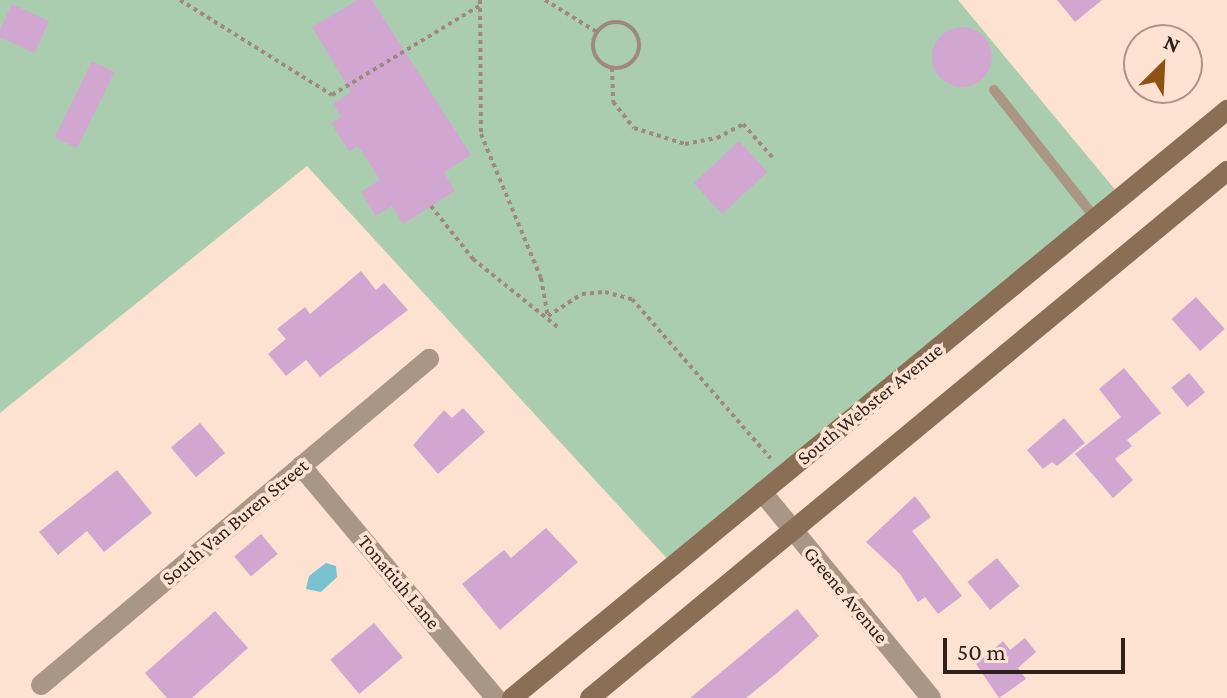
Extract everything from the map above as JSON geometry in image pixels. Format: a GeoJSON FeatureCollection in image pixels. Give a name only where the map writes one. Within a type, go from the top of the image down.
{"type":"FeatureCollection","features":[{"type":"Feature","properties":{"kind":"main road","name":"South Webster Avenue"},"geometry":{"type":"LineString","coordinates":[[512,698],[1227,110]]}},
{"type":"Feature","properties":{"kind":"main road"},"geometry":{"type":"LineString","coordinates":[[590,698],[790,528],[1227,171]]}},
{"type":"Feature","properties":{"kind":"street","name":"South Van Buren Street"},"geometry":{"type":"LineString","coordinates":[[41,685],[429,359]]}},
{"type":"Feature","properties":{"kind":"street","name":"Tonatiuh Lane"},"geometry":{"type":"LineString","coordinates":[[301,466],[496,698]]}},
{"type":"Feature","properties":{"kind":"street","name":"Greene Avenue"},"geometry":{"type":"LineString","coordinates":[[762,492],[931,698]]}},
{"type":"Feature","properties":{"kind":"lane"},"geometry":{"type":"LineString","coordinates":[[994,90],[1096,219]]}},
{"type":"Feature","properties":{"kind":"path"},"geometry":{"type":"LineString","coordinates":[[180,0],[332,95],[480,3]]}},
{"type":"Feature","properties":{"kind":"path"},"geometry":{"type":"LineString","coordinates":[[545,0],[597,32]]}},
{"type":"Feature","properties":{"kind":"path"},"geometry":{"type":"LineString","coordinates":[[480,3],[481,134],[541,278],[548,316]]}},
{"type":"Feature","properties":{"kind":"path"},"geometry":{"type":"LineString","coordinates":[[618,22],[636,34],[637,55],[626,66],[612,68],[594,53],[597,32],[618,22]]}},
{"type":"Feature","properties":{"kind":"path"},"geometry":{"type":"LineString","coordinates":[[612,68],[613,102],[634,128],[685,144],[717,138],[743,124],[773,158]]}},
{"type":"Feature","properties":{"kind":"path"},"geometry":{"type":"LineString","coordinates":[[431,206],[473,259],[548,316],[560,329]]}},
{"type":"Feature","properties":{"kind":"path"},"geometry":{"type":"LineString","coordinates":[[548,316],[582,294],[605,292],[632,299],[772,460]]}},
{"type":"Feature","properties":{"kind":"green space"},"geometry":{"type":"Polygon","coordinates":[[[0,0],[958,0],[1122,198],[672,564],[307,166],[0,413],[0,0]]]}},
{"type":"Feature","properties":{"kind":"water"},"geometry":{"type":"Polygon","coordinates":[[[326,563],[336,566],[337,577],[321,592],[306,589],[309,576],[326,563]]]}},
{"type":"Feature","properties":{"kind":"building"},"geometry":{"type":"Polygon","coordinates":[[[358,0],[372,0],[471,155],[444,172],[455,191],[403,224],[392,206],[376,216],[361,192],[380,180],[358,146],[349,151],[331,123],[341,117],[333,104],[351,92],[312,27],[358,0]]]}},
{"type":"Feature","properties":{"kind":"building"},"geometry":{"type":"Polygon","coordinates":[[[1057,0],[1102,0],[1075,22],[1057,0]]]}},
{"type":"Feature","properties":{"kind":"building"},"geometry":{"type":"Polygon","coordinates":[[[12,4],[49,21],[34,53],[0,37],[0,30],[12,4]]]}},
{"type":"Feature","properties":{"kind":"building"},"geometry":{"type":"Polygon","coordinates":[[[962,27],[983,36],[992,57],[983,78],[962,87],[941,78],[932,57],[941,36],[962,27]]]}},
{"type":"Feature","properties":{"kind":"building"},"geometry":{"type":"Polygon","coordinates":[[[92,61],[114,72],[77,148],[55,137],[92,61]]]}},
{"type":"Feature","properties":{"kind":"building"},"geometry":{"type":"Polygon","coordinates":[[[739,141],[768,172],[722,214],[694,183],[739,141]]]}},
{"type":"Feature","properties":{"kind":"building"},"geometry":{"type":"Polygon","coordinates":[[[361,271],[376,290],[384,283],[408,310],[320,377],[306,360],[286,376],[268,354],[286,339],[277,329],[305,307],[310,314],[361,271]]]}},
{"type":"Feature","properties":{"kind":"building"},"geometry":{"type":"Polygon","coordinates":[[[1196,297],[1225,329],[1200,351],[1171,319],[1196,297]]]}},
{"type":"Feature","properties":{"kind":"building"},"geometry":{"type":"Polygon","coordinates":[[[1124,368],[1161,413],[1127,440],[1132,446],[1115,459],[1133,480],[1113,498],[1075,454],[1121,417],[1099,389],[1124,368]]]}},
{"type":"Feature","properties":{"kind":"building"},"geometry":{"type":"Polygon","coordinates":[[[1189,373],[1205,392],[1187,407],[1171,388],[1189,373]]]}},
{"type":"Feature","properties":{"kind":"building"},"geometry":{"type":"Polygon","coordinates":[[[463,408],[485,432],[438,474],[413,445],[444,410],[452,418],[463,408]]]}},
{"type":"Feature","properties":{"kind":"building"},"geometry":{"type":"Polygon","coordinates":[[[1064,418],[1085,443],[1057,466],[1052,462],[1043,469],[1027,450],[1064,418]]]}},
{"type":"Feature","properties":{"kind":"building"},"geometry":{"type":"Polygon","coordinates":[[[200,423],[225,453],[196,477],[171,447],[200,423]]]}},
{"type":"Feature","properties":{"kind":"building"},"geometry":{"type":"Polygon","coordinates":[[[117,470],[152,513],[104,552],[87,531],[58,555],[39,532],[117,470]]]}},
{"type":"Feature","properties":{"kind":"building"},"geometry":{"type":"Polygon","coordinates":[[[915,496],[931,517],[912,531],[962,596],[938,614],[925,597],[918,602],[900,574],[866,542],[915,496]]]}},
{"type":"Feature","properties":{"kind":"building"},"geometry":{"type":"Polygon","coordinates":[[[546,528],[578,562],[500,630],[462,584],[504,550],[511,558],[546,528]]]}},
{"type":"Feature","properties":{"kind":"building"},"geometry":{"type":"Polygon","coordinates":[[[261,534],[278,554],[251,576],[234,556],[261,534]]]}},
{"type":"Feature","properties":{"kind":"building"},"geometry":{"type":"Polygon","coordinates":[[[997,558],[1020,586],[990,610],[967,582],[997,558]]]}},
{"type":"Feature","properties":{"kind":"building"},"geometry":{"type":"Polygon","coordinates":[[[797,609],[819,636],[777,673],[746,698],[690,698],[797,609]]]}},
{"type":"Feature","properties":{"kind":"building"},"geometry":{"type":"Polygon","coordinates":[[[215,611],[248,648],[192,698],[167,698],[145,673],[215,611]]]}},
{"type":"Feature","properties":{"kind":"building"},"geometry":{"type":"Polygon","coordinates":[[[374,623],[403,657],[359,694],[330,660],[374,623]]]}},
{"type":"Feature","properties":{"kind":"building"},"geometry":{"type":"Polygon","coordinates":[[[1025,638],[1036,652],[1018,668],[1026,679],[999,698],[976,664],[1003,641],[1010,650],[1025,638]]]}}]}
